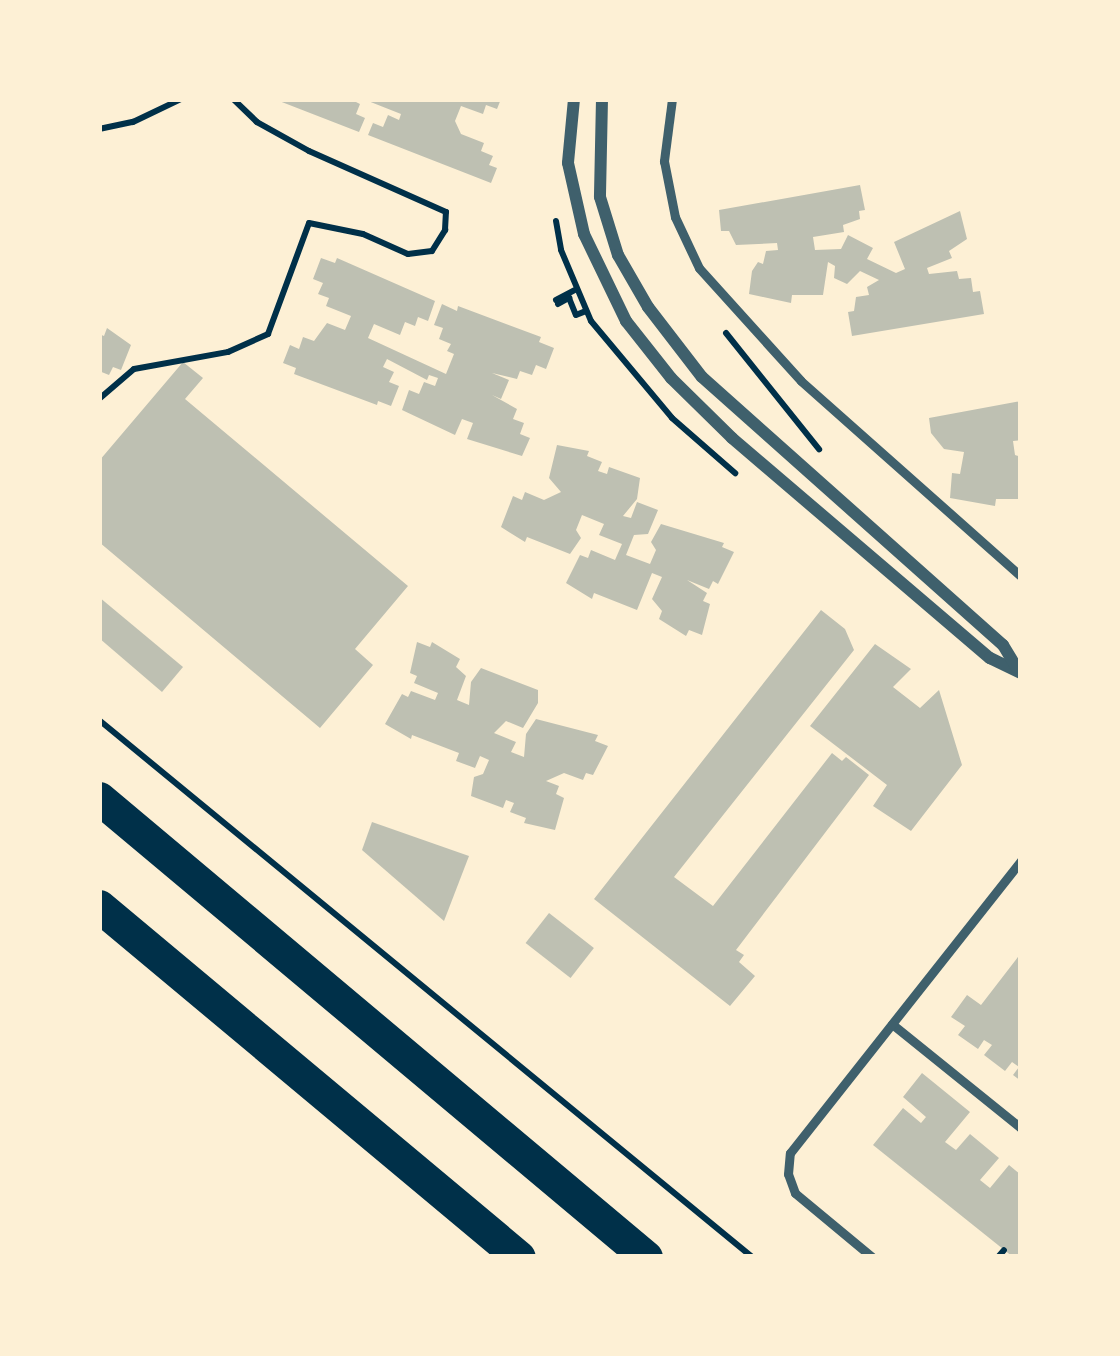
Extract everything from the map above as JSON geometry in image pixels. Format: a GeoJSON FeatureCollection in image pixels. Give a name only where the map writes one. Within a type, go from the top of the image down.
{"type":"FeatureCollection","features":[{"type":"Feature","properties":{"kind":"highway"},"geometry":{"type":"LineString","coordinates":[[99,798],[646,1257]]}},
{"type":"Feature","properties":{"kind":"highway"},"geometry":{"type":"LineString","coordinates":[[99,906],[519,1257]]}},
{"type":"Feature","properties":{"kind":"street"},"geometry":{"type":"LineString","coordinates":[[574,99],[568,163],[580,216],[598,268],[626,322],[671,378],[717,423],[990,658],[1019,671]]}},
{"type":"Feature","properties":{"kind":"street"},"geometry":{"type":"LineString","coordinates":[[602,99],[600,197],[618,255],[648,308],[702,376],[1004,646],[1019,671]]}},
{"type":"Feature","properties":{"kind":"lane"},"geometry":{"type":"LineString","coordinates":[[672,99],[664,161],[675,218],[699,268],[801,381],[1021,576]]}},
{"type":"Feature","properties":{"kind":"lane"},"geometry":{"type":"LineString","coordinates":[[821,512],[834,497]]}},
{"type":"Feature","properties":{"kind":"lane"},"geometry":{"type":"LineString","coordinates":[[990,658],[1004,646]]}},
{"type":"Feature","properties":{"kind":"lane"},"geometry":{"type":"LineString","coordinates":[[872,1257],[795,1192],[788,1174],[790,1153],[1021,860]]}},
{"type":"Feature","properties":{"kind":"lane"},"geometry":{"type":"LineString","coordinates":[[892,1024],[1021,1128]]}},
{"type":"Feature","properties":{"kind":"path"},"geometry":{"type":"LineString","coordinates":[[99,129],[133,122],[181,99]]}},
{"type":"Feature","properties":{"kind":"path"},"geometry":{"type":"LineString","coordinates":[[99,399],[134,369],[228,352],[268,334],[309,223],[364,234],[408,254],[432,250],[445,230],[446,212],[309,151],[257,122],[232,99]]}},
{"type":"Feature","properties":{"kind":"path"},"geometry":{"type":"LineString","coordinates":[[575,290],[557,302],[568,298],[576,315],[586,311]]}},
{"type":"Feature","properties":{"kind":"path"},"geometry":{"type":"LineString","coordinates":[[99,721],[752,1257]]}},
{"type":"Feature","properties":{"kind":"building"},"geometry":{"type":"Polygon","coordinates":[[[274,99],[350,99],[360,104],[356,114],[365,118],[359,132],[274,99]]]}},
{"type":"Feature","properties":{"kind":"building"},"geometry":{"type":"Polygon","coordinates":[[[363,99],[501,99],[497,109],[486,105],[483,114],[461,106],[455,121],[461,134],[484,143],[481,151],[493,156],[489,165],[497,168],[491,183],[368,135],[373,123],[383,127],[388,115],[399,120],[401,114],[363,99]]]}},
{"type":"Feature","properties":{"kind":"building"},"geometry":{"type":"Polygon","coordinates":[[[860,185],[865,210],[859,211],[860,219],[843,225],[844,232],[813,237],[815,250],[841,249],[848,235],[873,248],[867,259],[896,273],[905,269],[894,242],[960,211],[967,239],[949,251],[952,258],[927,268],[929,274],[957,271],[959,279],[971,278],[973,292],[980,291],[984,314],[852,336],[848,312],[854,311],[856,297],[869,295],[867,287],[879,280],[860,271],[847,284],[834,278],[835,266],[828,262],[823,295],[792,295],[791,303],[749,294],[752,271],[758,262],[763,264],[766,251],[778,250],[777,243],[736,245],[729,231],[721,231],[719,210],[860,185]]]}},
{"type":"Feature","properties":{"kind":"building"},"geometry":{"type":"Polygon","coordinates":[[[321,258],[335,263],[337,258],[435,301],[428,321],[418,317],[415,326],[405,322],[400,335],[374,324],[368,338],[446,374],[454,354],[447,351],[451,344],[439,339],[443,328],[434,325],[442,304],[541,337],[539,342],[554,348],[546,369],[536,365],[532,375],[520,371],[517,379],[492,373],[509,380],[501,399],[492,395],[517,409],[513,419],[524,423],[520,434],[530,438],[522,456],[467,439],[473,423],[462,419],[455,435],[402,410],[409,390],[419,394],[424,382],[435,386],[438,378],[429,375],[427,380],[387,359],[383,367],[394,372],[389,382],[399,386],[391,406],[294,374],[296,368],[283,363],[290,345],[299,349],[303,337],[314,341],[327,323],[345,330],[351,316],[326,306],[329,298],[318,294],[323,283],[313,279],[321,258]]]}},
{"type":"Feature","properties":{"kind":"building"},"geometry":{"type":"Polygon","coordinates":[[[107,328],[131,345],[121,370],[113,367],[109,375],[99,371],[99,334],[104,336],[107,328]]]}},
{"type":"Feature","properties":{"kind":"building"},"geometry":{"type":"Polygon","coordinates":[[[183,362],[203,378],[185,399],[408,586],[355,649],[373,665],[320,728],[99,542],[99,461],[183,362]]]}},
{"type":"Feature","properties":{"kind":"building"},"geometry":{"type":"Polygon","coordinates":[[[1021,401],[1021,440],[1013,441],[1015,455],[1021,457],[1021,499],[996,499],[995,506],[950,498],[952,473],[960,474],[964,452],[944,449],[931,433],[929,418],[1021,401]]]}},
{"type":"Feature","properties":{"kind":"building"},"geometry":{"type":"Polygon","coordinates":[[[557,445],[589,451],[587,456],[602,462],[598,471],[607,474],[609,467],[640,478],[637,499],[623,516],[631,518],[637,502],[658,510],[648,534],[634,535],[626,555],[650,564],[656,550],[651,542],[661,524],[724,543],[722,547],[734,552],[718,584],[713,581],[709,589],[687,580],[707,593],[703,601],[710,604],[702,635],[689,630],[686,636],[659,619],[662,611],[652,599],[662,577],[652,573],[637,610],[594,593],[592,599],[566,583],[580,555],[588,558],[591,550],[615,560],[622,544],[599,535],[604,524],[582,515],[576,530],[581,538],[570,554],[527,537],[525,542],[501,527],[513,496],[522,500],[525,492],[544,500],[561,492],[549,478],[557,445]]]}},
{"type":"Feature","properties":{"kind":"building"},"geometry":{"type":"Polygon","coordinates":[[[99,597],[183,667],[162,692],[99,638],[99,597]]]}},
{"type":"Feature","properties":{"kind":"building"},"geometry":{"type":"Polygon","coordinates":[[[821,610],[845,629],[854,650],[674,877],[713,906],[832,753],[842,761],[846,757],[869,775],[736,950],[744,955],[739,962],[755,976],[730,1006],[594,899],[821,610]]]}},
{"type":"Feature","properties":{"kind":"building"},"geometry":{"type":"Polygon","coordinates":[[[417,642],[430,647],[432,642],[460,659],[456,667],[466,676],[457,700],[469,705],[471,682],[481,668],[538,690],[538,703],[523,728],[506,721],[494,733],[516,742],[511,752],[524,757],[526,734],[536,719],[598,735],[595,741],[608,746],[593,775],[586,773],[583,780],[564,773],[546,781],[559,786],[556,794],[564,798],[555,830],[524,823],[526,818],[510,812],[514,803],[506,800],[503,808],[471,796],[474,777],[483,774],[489,760],[480,756],[475,768],[456,761],[459,753],[412,735],[411,739],[385,724],[402,694],[408,697],[411,691],[435,700],[438,693],[414,683],[417,676],[410,673],[417,642]]]}},
{"type":"Feature","properties":{"kind":"building"},"geometry":{"type":"Polygon","coordinates":[[[875,644],[911,669],[893,687],[920,708],[939,690],[962,765],[911,831],[873,806],[887,785],[810,726],[875,644]]]}},
{"type":"Feature","properties":{"kind":"building"},"geometry":{"type":"Polygon","coordinates":[[[372,822],[469,856],[444,921],[362,850],[372,822]]]}},
{"type":"Feature","properties":{"kind":"building"},"geometry":{"type":"Polygon","coordinates":[[[549,913],[594,948],[571,978],[526,943],[549,913]]]}},
{"type":"Feature","properties":{"kind":"building"},"geometry":{"type":"Polygon","coordinates":[[[1021,953],[1021,1081],[1013,1075],[1019,1067],[1012,1062],[1005,1071],[984,1055],[992,1045],[984,1040],[978,1049],[958,1035],[965,1026],[951,1017],[967,995],[981,1005],[1021,953]]]}},
{"type":"Feature","properties":{"kind":"building"},"geometry":{"type":"Polygon","coordinates":[[[922,1073],[970,1112],[945,1142],[956,1150],[970,1134],[999,1158],[980,1180],[990,1188],[1009,1165],[1021,1175],[1021,1257],[1013,1257],[873,1145],[903,1108],[921,1123],[926,1117],[903,1097],[922,1073]]]}}]}
